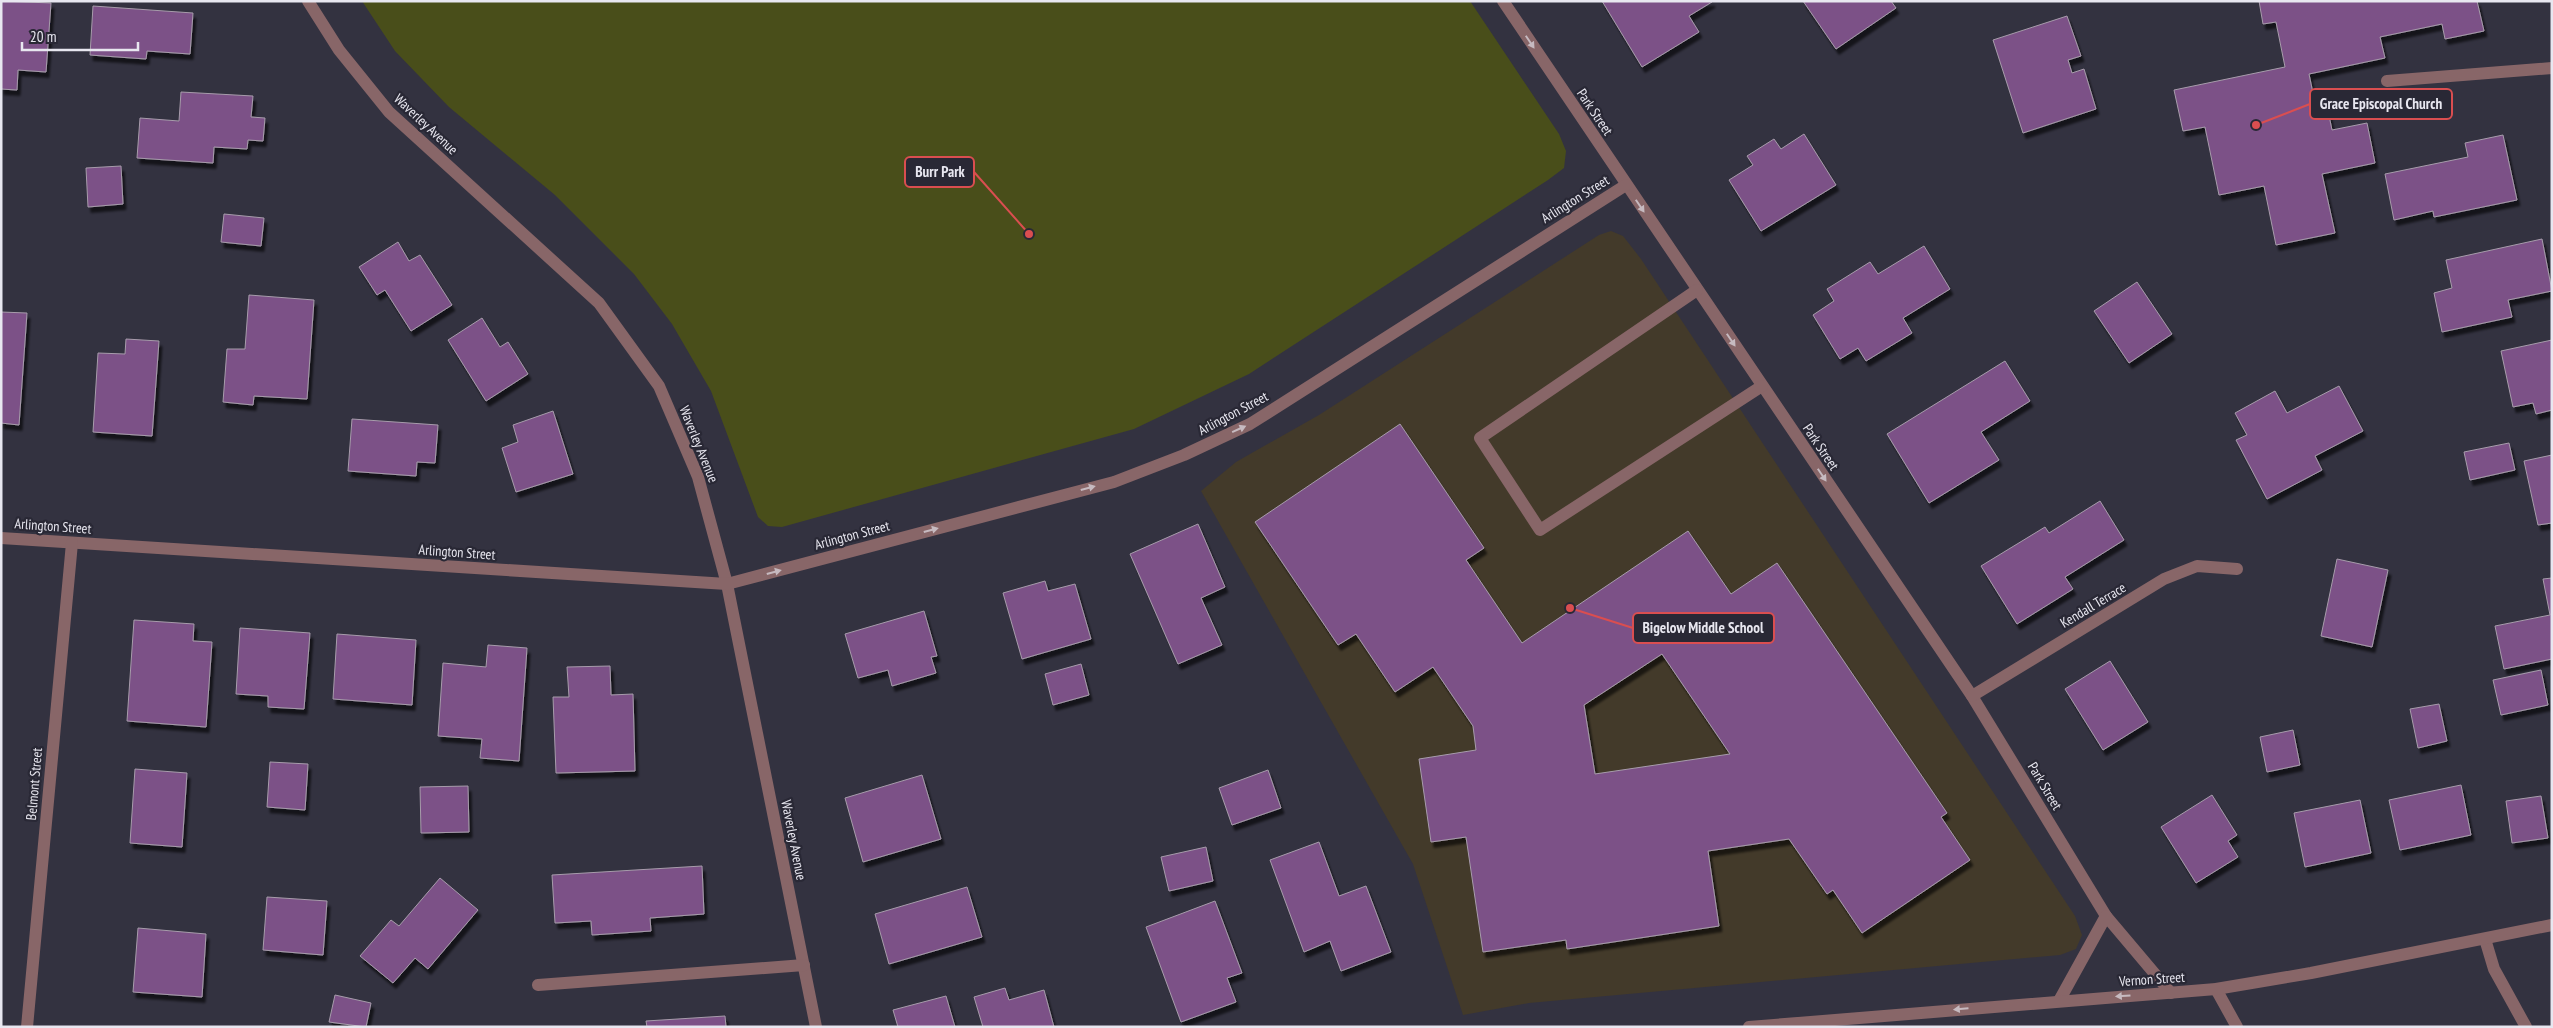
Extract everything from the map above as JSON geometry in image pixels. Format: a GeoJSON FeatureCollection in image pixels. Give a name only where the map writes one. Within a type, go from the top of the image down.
{"type":"FeatureCollection","features":[{"type":"Feature","properties":{"kind":"street","name":"Waverley Avenue"},"geometry":{"type":"LineString","coordinates":[[308,1],[339,50],[388,112],[599,303],[660,386],[698,478],[727,584],[816,1027]]}},
{"type":"Feature","properties":{"kind":"street","name":"Park Street"},"geometry":{"type":"LineString","coordinates":[[1503,1],[1972,696],[2106,916],[2171,993]]}},
{"type":"Feature","properties":{"kind":"street"},"geometry":{"type":"LineString","coordinates":[[2387,81],[2552,68]]}},
{"type":"Feature","properties":{"kind":"street","name":"Arlington Street"},"geometry":{"type":"LineString","coordinates":[[1,538],[727,584],[1114,482],[1184,455],[1250,424],[1626,184]]}},
{"type":"Feature","properties":{"kind":"street"},"geometry":{"type":"LineString","coordinates":[[1697,290],[1480,438],[1540,530],[1762,386]]}},
{"type":"Feature","properties":{"kind":"street","name":"Belmont Street"},"geometry":{"type":"LineString","coordinates":[[27,1027],[72,543]]}},
{"type":"Feature","properties":{"kind":"street","name":"Kendall Terrace"},"geometry":{"type":"LineString","coordinates":[[1972,696],[2164,579],[2197,566],[2237,569]]}},
{"type":"Feature","properties":{"kind":"street"},"geometry":{"type":"LineString","coordinates":[[2058,1001],[2106,916]]}},
{"type":"Feature","properties":{"kind":"street","name":"Vernon Street"},"geometry":{"type":"LineString","coordinates":[[1749,1027],[2216,988],[2311,974],[2552,925]]}},
{"type":"Feature","properties":{"kind":"street"},"geometry":{"type":"LineString","coordinates":[[2485,939],[2494,969],[2526,1027]]}},
{"type":"Feature","properties":{"kind":"street"},"geometry":{"type":"LineString","coordinates":[[538,986],[804,966]]}},
{"type":"Feature","properties":{"kind":"street"},"geometry":{"type":"LineString","coordinates":[[2216,988],[2237,1027]]}},
{"type":"Feature","properties":{"kind":"shaded area"},"geometry":{"type":"Polygon","coordinates":[[[1611,231],[1623,236],[1641,259],[2075,916],[2082,935],[2076,949],[2060,955],[1529,1003],[1463,1015],[1413,864],[1201,491],[1236,462],[1319,415],[1599,235],[1611,231]]]}},
{"type":"Feature","properties":{"kind":"green space"},"geometry":{"type":"Polygon","coordinates":[[[362,1],[1470,1],[1559,134],[1566,151],[1564,168],[1249,374],[1134,429],[782,527],[768,526],[758,517],[711,391],[672,324],[634,274],[555,195],[449,107],[395,51],[362,1]]]}},
{"type":"Feature","properties":{"kind":"building"},"geometry":{"type":"Polygon","coordinates":[[[1,1],[51,3],[46,72],[18,70],[17,90],[1,89],[1,1]]]}},
{"type":"Feature","properties":{"kind":"building"},"geometry":{"type":"Polygon","coordinates":[[[1602,1],[1712,2],[1689,16],[1699,32],[1642,67],[1602,1]]]}},
{"type":"Feature","properties":{"kind":"building"},"geometry":{"type":"Polygon","coordinates":[[[1803,1],[1891,1],[1896,8],[1836,49],[1803,1]]]}},
{"type":"Feature","properties":{"kind":"building"},"geometry":{"type":"Polygon","coordinates":[[[2259,1],[2477,1],[2484,31],[2445,39],[2442,24],[2380,37],[2385,58],[2309,74],[2315,103],[2326,101],[2332,130],[2367,123],[2375,163],[2322,174],[2335,233],[2276,245],[2264,186],[2219,195],[2205,127],[2183,131],[2174,90],[2285,67],[2276,22],[2263,24],[2259,1]]]}},
{"type":"Feature","properties":{"kind":"building"},"geometry":{"type":"Polygon","coordinates":[[[93,6],[193,13],[190,54],[147,51],[146,59],[90,55],[93,6]]]}},
{"type":"Feature","properties":{"kind":"building"},"geometry":{"type":"Polygon","coordinates":[[[2067,16],[2081,56],[2068,60],[2072,73],[2084,69],[2096,109],[2023,133],[1993,40],[2067,16]]]}},
{"type":"Feature","properties":{"kind":"building"},"geometry":{"type":"Polygon","coordinates":[[[181,92],[253,96],[251,117],[265,118],[263,141],[248,140],[247,149],[214,147],[213,163],[137,158],[140,118],[179,121],[181,92]]]}},
{"type":"Feature","properties":{"kind":"building"},"geometry":{"type":"Polygon","coordinates":[[[1804,134],[1836,185],[1761,231],[1729,180],[1753,165],[1747,156],[1774,139],[1781,149],[1804,134]]]}},
{"type":"Feature","properties":{"kind":"building"},"geometry":{"type":"Polygon","coordinates":[[[2503,135],[2517,200],[2434,217],[2433,211],[2394,220],[2385,174],[2468,157],[2465,143],[2503,135]]]}},
{"type":"Feature","properties":{"kind":"building"},"geometry":{"type":"Polygon","coordinates":[[[121,166],[123,204],[88,207],[86,168],[121,166]]]}},
{"type":"Feature","properties":{"kind":"building"},"geometry":{"type":"Polygon","coordinates":[[[224,214],[264,218],[261,246],[221,242],[224,214]]]}},
{"type":"Feature","properties":{"kind":"building"},"geometry":{"type":"Polygon","coordinates":[[[2542,239],[2552,291],[2508,300],[2512,317],[2442,332],[2434,293],[2452,288],[2446,260],[2542,239]]]}},
{"type":"Feature","properties":{"kind":"building"},"geometry":{"type":"Polygon","coordinates":[[[398,242],[409,261],[420,255],[452,305],[411,331],[385,290],[377,295],[359,267],[398,242]]]}},
{"type":"Feature","properties":{"kind":"building"},"geometry":{"type":"Polygon","coordinates":[[[1924,246],[1950,289],[1903,318],[1912,333],[1866,361],[1858,348],[1840,359],[1813,315],[1834,301],[1827,289],[1870,262],[1878,274],[1924,246]]]}},
{"type":"Feature","properties":{"kind":"building"},"geometry":{"type":"Polygon","coordinates":[[[2137,282],[2172,334],[2129,363],[2094,311],[2137,282]]]}},
{"type":"Feature","properties":{"kind":"building"},"geometry":{"type":"Polygon","coordinates":[[[249,295],[314,300],[307,399],[254,396],[253,405],[223,402],[227,349],[245,349],[249,295]]]}},
{"type":"Feature","properties":{"kind":"building"},"geometry":{"type":"Polygon","coordinates":[[[1,312],[27,313],[19,425],[1,423],[1,312]]]}},
{"type":"Feature","properties":{"kind":"building"},"geometry":{"type":"Polygon","coordinates":[[[482,318],[500,347],[508,342],[528,374],[486,401],[448,340],[482,318]]]}},
{"type":"Feature","properties":{"kind":"building"},"geometry":{"type":"Polygon","coordinates":[[[126,339],[159,341],[152,436],[93,432],[98,353],[125,354],[126,339]]]}},
{"type":"Feature","properties":{"kind":"building"},"geometry":{"type":"Polygon","coordinates":[[[2552,340],[2552,410],[2536,414],[2533,403],[2513,407],[2501,351],[2552,340]]]}},
{"type":"Feature","properties":{"kind":"building"},"geometry":{"type":"Polygon","coordinates":[[[2005,361],[2030,401],[1981,432],[1999,460],[1929,503],[1887,434],[2005,361]]]}},
{"type":"Feature","properties":{"kind":"building"},"geometry":{"type":"Polygon","coordinates":[[[2339,386],[2363,431],[2315,456],[2322,470],[2267,499],[2236,440],[2247,435],[2235,413],[2275,391],[2287,413],[2339,386]]]}},
{"type":"Feature","properties":{"kind":"building"},"geometry":{"type":"Polygon","coordinates":[[[553,411],[573,474],[516,492],[502,448],[518,442],[513,425],[553,411]]]}},
{"type":"Feature","properties":{"kind":"building"},"geometry":{"type":"Polygon","coordinates":[[[352,419],[438,425],[435,463],[417,462],[416,476],[348,471],[352,419]]]}},
{"type":"Feature","properties":{"kind":"building"},"geometry":{"type":"Polygon","coordinates":[[[1400,424],[1484,548],[1466,560],[1522,643],[1688,531],[1731,594],[1777,563],[1947,813],[1941,817],[1970,860],[1862,933],[1833,890],[1827,894],[1789,839],[1708,851],[1719,926],[1567,949],[1566,940],[1483,952],[1466,837],[1431,842],[1419,759],[1476,750],[1473,726],[1433,667],[1395,692],[1356,634],[1338,645],[1255,522],[1400,424]],[[1662,654],[1584,705],[1595,774],[1730,754],[1662,654]]]}},
{"type":"Feature","properties":{"kind":"building"},"geometry":{"type":"Polygon","coordinates":[[[2509,443],[2515,470],[2470,480],[2464,452],[2509,443]]]}},
{"type":"Feature","properties":{"kind":"building"},"geometry":{"type":"Polygon","coordinates":[[[2552,455],[2552,523],[2538,525],[2524,461],[2552,455]]]}},
{"type":"Feature","properties":{"kind":"building"},"geometry":{"type":"Polygon","coordinates":[[[2100,501],[2124,540],[2065,577],[2073,589],[2017,624],[1981,566],[2045,527],[2049,533],[2100,501]]]}},
{"type":"Feature","properties":{"kind":"building"},"geometry":{"type":"Polygon","coordinates":[[[1198,524],[1225,587],[1201,598],[1222,645],[1178,664],[1130,554],[1198,524]]]}},
{"type":"Feature","properties":{"kind":"building"},"geometry":{"type":"Polygon","coordinates":[[[2337,559],[2388,570],[2372,647],[2321,636],[2337,559]]]}},
{"type":"Feature","properties":{"kind":"building"},"geometry":{"type":"Polygon","coordinates":[[[2552,578],[2552,659],[2504,669],[2495,626],[2550,615],[2543,579],[2552,578]]]}},
{"type":"Feature","properties":{"kind":"building"},"geometry":{"type":"Polygon","coordinates":[[[1045,581],[1048,591],[1075,584],[1091,639],[1022,659],[1003,593],[1045,581]]]}},
{"type":"Feature","properties":{"kind":"building"},"geometry":{"type":"Polygon","coordinates":[[[924,611],[937,656],[931,657],[936,673],[892,686],[888,670],[858,678],[845,634],[924,611]]]}},
{"type":"Feature","properties":{"kind":"building"},"geometry":{"type":"Polygon","coordinates":[[[134,620],[194,624],[193,641],[212,642],[206,727],[127,721],[134,620]]]}},
{"type":"Feature","properties":{"kind":"building"},"geometry":{"type":"Polygon","coordinates":[[[240,628],[310,633],[304,709],[268,707],[268,696],[236,694],[240,628]]]}},
{"type":"Feature","properties":{"kind":"building"},"geometry":{"type":"Polygon","coordinates":[[[337,634],[416,640],[412,705],[333,699],[337,634]]]}},
{"type":"Feature","properties":{"kind":"building"},"geometry":{"type":"Polygon","coordinates":[[[488,645],[527,648],[519,761],[480,758],[482,739],[438,736],[443,663],[486,667],[488,645]]]}},
{"type":"Feature","properties":{"kind":"building"},"geometry":{"type":"Polygon","coordinates":[[[2110,661],[2148,722],[2103,750],[2065,689],[2110,661]]]}},
{"type":"Feature","properties":{"kind":"building"},"geometry":{"type":"Polygon","coordinates":[[[1081,664],[1089,695],[1053,705],[1045,674],[1081,664]]]}},
{"type":"Feature","properties":{"kind":"building"},"geometry":{"type":"Polygon","coordinates":[[[610,666],[611,695],[633,694],[635,771],[556,773],[553,697],[569,697],[567,667],[610,666]]]}},
{"type":"Feature","properties":{"kind":"building"},"geometry":{"type":"Polygon","coordinates":[[[2541,670],[2548,705],[2501,715],[2493,680],[2541,670]]]}},
{"type":"Feature","properties":{"kind":"building"},"geometry":{"type":"Polygon","coordinates":[[[2439,704],[2447,741],[2418,748],[2410,709],[2439,704]]]}},
{"type":"Feature","properties":{"kind":"building"},"geometry":{"type":"Polygon","coordinates":[[[2293,730],[2300,765],[2267,772],[2260,737],[2293,730]]]}},
{"type":"Feature","properties":{"kind":"building"},"geometry":{"type":"Polygon","coordinates":[[[270,762],[308,764],[305,810],[267,807],[270,762]]]}},
{"type":"Feature","properties":{"kind":"building"},"geometry":{"type":"Polygon","coordinates":[[[135,769],[187,773],[182,847],[130,843],[135,769]]]}},
{"type":"Feature","properties":{"kind":"building"},"geometry":{"type":"Polygon","coordinates":[[[1268,770],[1281,808],[1232,825],[1219,788],[1268,770]]]}},
{"type":"Feature","properties":{"kind":"building"},"geometry":{"type":"Polygon","coordinates":[[[922,775],[941,839],[863,862],[845,798],[922,775]]]}},
{"type":"Feature","properties":{"kind":"building"},"geometry":{"type":"Polygon","coordinates":[[[2461,785],[2471,835],[2400,850],[2389,800],[2461,785]]]}},
{"type":"Feature","properties":{"kind":"building"},"geometry":{"type":"Polygon","coordinates":[[[468,786],[469,832],[421,833],[420,787],[468,786]]]}},
{"type":"Feature","properties":{"kind":"building"},"geometry":{"type":"Polygon","coordinates":[[[2212,795],[2237,835],[2228,841],[2238,857],[2196,883],[2161,827],[2212,795]]]}},
{"type":"Feature","properties":{"kind":"building"},"geometry":{"type":"Polygon","coordinates":[[[2541,796],[2548,838],[2512,843],[2506,801],[2541,796]]]}},
{"type":"Feature","properties":{"kind":"building"},"geometry":{"type":"Polygon","coordinates":[[[2360,800],[2371,853],[2305,867],[2294,813],[2360,800]]]}},
{"type":"Feature","properties":{"kind":"building"},"geometry":{"type":"Polygon","coordinates":[[[1319,842],[1339,896],[1366,886],[1391,952],[1341,971],[1330,941],[1304,952],[1270,860],[1319,842]]]}},
{"type":"Feature","properties":{"kind":"building"},"geometry":{"type":"Polygon","coordinates":[[[1206,847],[1213,881],[1169,891],[1161,857],[1206,847]]]}},
{"type":"Feature","properties":{"kind":"building"},"geometry":{"type":"Polygon","coordinates":[[[702,866],[704,914],[650,918],[651,931],[592,935],[591,921],[555,923],[552,875],[702,866]]]}},
{"type":"Feature","properties":{"kind":"building"},"geometry":{"type":"Polygon","coordinates":[[[440,878],[478,910],[428,969],[415,958],[393,983],[360,956],[391,920],[399,926],[440,878]]]}},
{"type":"Feature","properties":{"kind":"building"},"geometry":{"type":"Polygon","coordinates":[[[967,887],[982,937],[889,964],[875,914],[967,887]]]}},
{"type":"Feature","properties":{"kind":"building"},"geometry":{"type":"Polygon","coordinates":[[[267,897],[327,901],[323,955],[263,950],[267,897]]]}},
{"type":"Feature","properties":{"kind":"building"},"geometry":{"type":"Polygon","coordinates":[[[1215,901],[1242,973],[1227,978],[1236,1002],[1181,1022],[1146,927],[1215,901]]]}},
{"type":"Feature","properties":{"kind":"building"},"geometry":{"type":"Polygon","coordinates":[[[138,928],[206,934],[202,997],[133,992],[138,928]]]}},
{"type":"Feature","properties":{"kind":"building"},"geometry":{"type":"Polygon","coordinates":[[[1005,988],[1009,1000],[1044,990],[1054,1027],[983,1027],[974,997],[1005,988]]]}},
{"type":"Feature","properties":{"kind":"building"},"geometry":{"type":"Polygon","coordinates":[[[335,995],[371,1003],[366,1027],[329,1022],[335,995]]]}},
{"type":"Feature","properties":{"kind":"building"},"geometry":{"type":"Polygon","coordinates":[[[946,996],[955,1027],[898,1027],[893,1010],[946,996]]]}},
{"type":"Feature","properties":{"kind":"building"},"geometry":{"type":"Polygon","coordinates":[[[725,1016],[726,1027],[647,1027],[646,1021],[725,1016]]]}},
{"type":"Feature","properties":{"kind":"place","name":"Grace Episcopal Church"},"geometry":{"type":"Point","coordinates":[2256,125]}},
{"type":"Feature","properties":{"kind":"place","name":"Burr Park"},"geometry":{"type":"Point","coordinates":[1029,234]}},
{"type":"Feature","properties":{"kind":"place","name":"Bigelow Middle School"},"geometry":{"type":"Point","coordinates":[1570,608]}}]}
